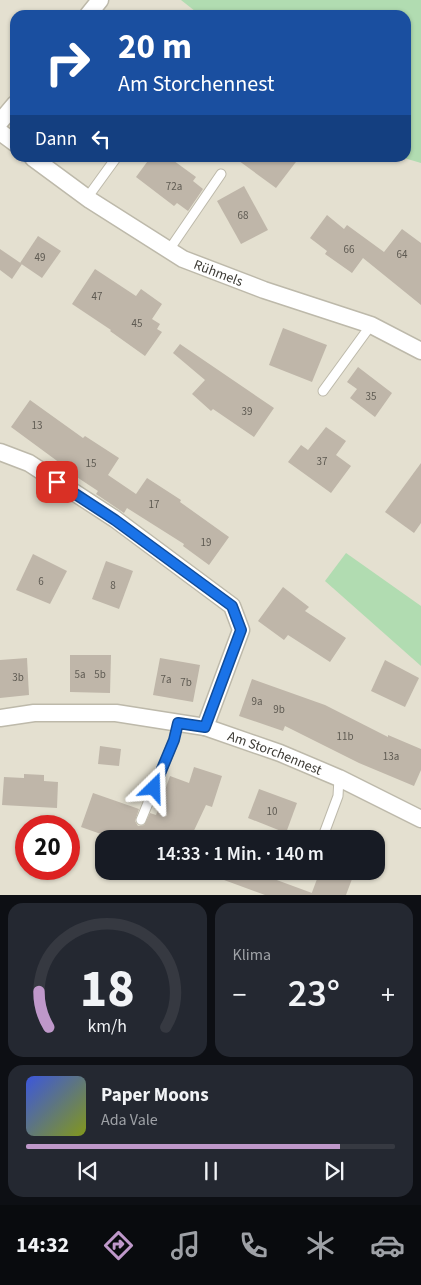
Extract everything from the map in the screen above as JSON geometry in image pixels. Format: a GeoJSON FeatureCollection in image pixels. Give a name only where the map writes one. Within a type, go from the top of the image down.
{"type":"FeatureCollection","features":[{"type":"Feature","properties":{"kind":"street"},"geometry":{"type":"LineString","coordinates":[[92,10],[100,0]]}},
{"type":"Feature","properties":{"kind":"street"},"geometry":{"type":"LineString","coordinates":[[0,122],[10,110]]}},
{"type":"Feature","properties":{"kind":"street","name":"Rühmels"},"geometry":{"type":"LineString","coordinates":[[39,162],[87,198],[183,259],[264,290],[371,325],[421,352]]}},
{"type":"Feature","properties":{"kind":"street"},"geometry":{"type":"LineString","coordinates":[[0,452],[29,463],[115,520],[232,606],[241,630],[205,727]]}},
{"type":"Feature","properties":{"kind":"street","name":"Am Storchennest"},"geometry":{"type":"LineString","coordinates":[[0,718],[34,713],[116,713],[205,727],[280,753],[339,778],[421,819]]}},
{"type":"Feature","properties":{"kind":"lane"},"geometry":{"type":"LineString","coordinates":[[87,198],[113,162]]}},
{"type":"Feature","properties":{"kind":"lane"},"geometry":{"type":"LineString","coordinates":[[169,250],[221,174]]}},
{"type":"Feature","properties":{"kind":"lane"},"geometry":{"type":"LineString","coordinates":[[323,391],[371,325]]}},
{"type":"Feature","properties":{"kind":"lane"},"geometry":{"type":"LineString","coordinates":[[141,820],[174,740],[178,723]]}},
{"type":"Feature","properties":{"kind":"lane"},"geometry":{"type":"LineString","coordinates":[[325,830],[338,796],[339,778]]}},
{"type":"Feature","properties":{"kind":"green space"},"geometry":{"type":"Polygon","coordinates":[[[181,0],[421,0],[421,163],[411,160],[411,10],[194,10],[181,0]]]}},
{"type":"Feature","properties":{"kind":"green space"},"geometry":{"type":"Polygon","coordinates":[[[346,553],[421,606],[421,666],[325,581],[346,553]]]}},
{"type":"Feature","properties":{"kind":"building"},"geometry":{"type":"Polygon","coordinates":[[[147,162],[175,162],[196,177],[193,181],[203,189],[188,211],[177,203],[174,206],[136,177],[147,162]]]}},
{"type":"Feature","properties":{"kind":"building"},"geometry":{"type":"Polygon","coordinates":[[[240,162],[296,162],[276,188],[240,162]]]}},
{"type":"Feature","properties":{"kind":"building"},"geometry":{"type":"Polygon","coordinates":[[[244,186],[268,230],[241,244],[217,201],[244,186]]]}},
{"type":"Feature","properties":{"kind":"building"},"geometry":{"type":"Polygon","coordinates":[[[327,215],[344,229],[347,225],[384,252],[402,229],[421,243],[421,305],[363,258],[352,273],[325,254],[327,251],[310,238],[327,215]]]}},
{"type":"Feature","properties":{"kind":"building"},"geometry":{"type":"Polygon","coordinates":[[[38,236],[61,251],[42,278],[20,263],[38,236]]]}},
{"type":"Feature","properties":{"kind":"building"},"geometry":{"type":"Polygon","coordinates":[[[0,249],[22,264],[12,279],[0,270],[0,249]]]}},
{"type":"Feature","properties":{"kind":"building"},"geometry":{"type":"Polygon","coordinates":[[[95,269],[136,296],[141,289],[162,304],[152,319],[160,324],[157,329],[162,332],[145,356],[72,304],[95,269]]]}},
{"type":"Feature","properties":{"kind":"building"},"geometry":{"type":"Polygon","coordinates":[[[283,328],[327,345],[312,382],[269,365],[283,328]]]}},
{"type":"Feature","properties":{"kind":"building"},"geometry":{"type":"Polygon","coordinates":[[[180,344],[274,408],[254,437],[213,409],[211,411],[192,394],[205,380],[173,353],[180,344]]]}},
{"type":"Feature","properties":{"kind":"building"},"geometry":{"type":"Polygon","coordinates":[[[358,367],[392,393],[375,417],[350,398],[357,389],[347,382],[358,367]]]}},
{"type":"Feature","properties":{"kind":"building"},"geometry":{"type":"Polygon","coordinates":[[[30,400],[83,438],[85,436],[119,458],[108,475],[136,494],[147,478],[181,500],[180,502],[229,537],[209,565],[183,546],[184,544],[127,508],[124,513],[96,494],[98,491],[63,468],[64,466],[11,427],[30,400]]]}},
{"type":"Feature","properties":{"kind":"building"},"geometry":{"type":"Polygon","coordinates":[[[326,427],[346,441],[336,455],[351,466],[331,493],[288,462],[301,445],[308,450],[326,427]]]}},
{"type":"Feature","properties":{"kind":"building"},"geometry":{"type":"Polygon","coordinates":[[[421,463],[421,523],[414,533],[385,512],[421,463]]]}},
{"type":"Feature","properties":{"kind":"building"},"geometry":{"type":"Polygon","coordinates":[[[33,554],[67,571],[50,604],[16,590],[33,554]]]}},
{"type":"Feature","properties":{"kind":"building"},"geometry":{"type":"Polygon","coordinates":[[[106,561],[133,571],[119,609],[92,599],[106,561]]]}},
{"type":"Feature","properties":{"kind":"building"},"geometry":{"type":"Polygon","coordinates":[[[283,587],[309,607],[305,611],[346,638],[330,662],[288,635],[284,640],[258,621],[283,587]]]}},
{"type":"Feature","properties":{"kind":"building"},"geometry":{"type":"Polygon","coordinates":[[[70,655],[111,655],[110,693],[70,692],[70,655]]]}},
{"type":"Feature","properties":{"kind":"building"},"geometry":{"type":"Polygon","coordinates":[[[27,658],[29,695],[0,698],[0,660],[27,658]]]}},
{"type":"Feature","properties":{"kind":"building"},"geometry":{"type":"Polygon","coordinates":[[[160,658],[200,665],[193,702],[153,695],[160,658]]]}},
{"type":"Feature","properties":{"kind":"building"},"geometry":{"type":"Polygon","coordinates":[[[385,660],[419,678],[405,707],[371,691],[385,660]]]}},
{"type":"Feature","properties":{"kind":"building"},"geometry":{"type":"Polygon","coordinates":[[[252,679],[325,705],[388,737],[388,735],[421,749],[421,770],[414,786],[359,763],[285,726],[283,731],[239,716],[252,679]]]}},
{"type":"Feature","properties":{"kind":"building"},"geometry":{"type":"Polygon","coordinates":[[[100,746],[121,749],[119,766],[98,764],[100,746]]]}},
{"type":"Feature","properties":{"kind":"building"},"geometry":{"type":"Polygon","coordinates":[[[194,767],[222,776],[212,807],[206,805],[194,830],[95,830],[95,832],[81,827],[93,793],[139,809],[135,821],[138,826],[144,825],[150,813],[156,815],[170,776],[189,783],[194,767]]]}},
{"type":"Feature","properties":{"kind":"building"},"geometry":{"type":"Polygon","coordinates":[[[24,774],[44,775],[44,781],[58,782],[57,808],[2,805],[4,777],[24,778],[24,774]]]}},
{"type":"Feature","properties":{"kind":"building"},"geometry":{"type":"Polygon","coordinates":[[[259,789],[297,803],[287,830],[278,830],[248,818],[259,789]]]}},
{"type":"Feature","properties":{"kind":"building"},"geometry":{"type":"Polygon","coordinates":[[[224,880],[277,880],[312,893],[317,880],[352,880],[346,895],[265,895],[224,880]]]}},
{"type":"Feature","properties":{"kind":"route"},"geometry":{"type":"LineString","coordinates":[[57,482],[115,520],[232,606],[241,630],[205,727],[178,723],[174,740],[154,788]]}}]}
